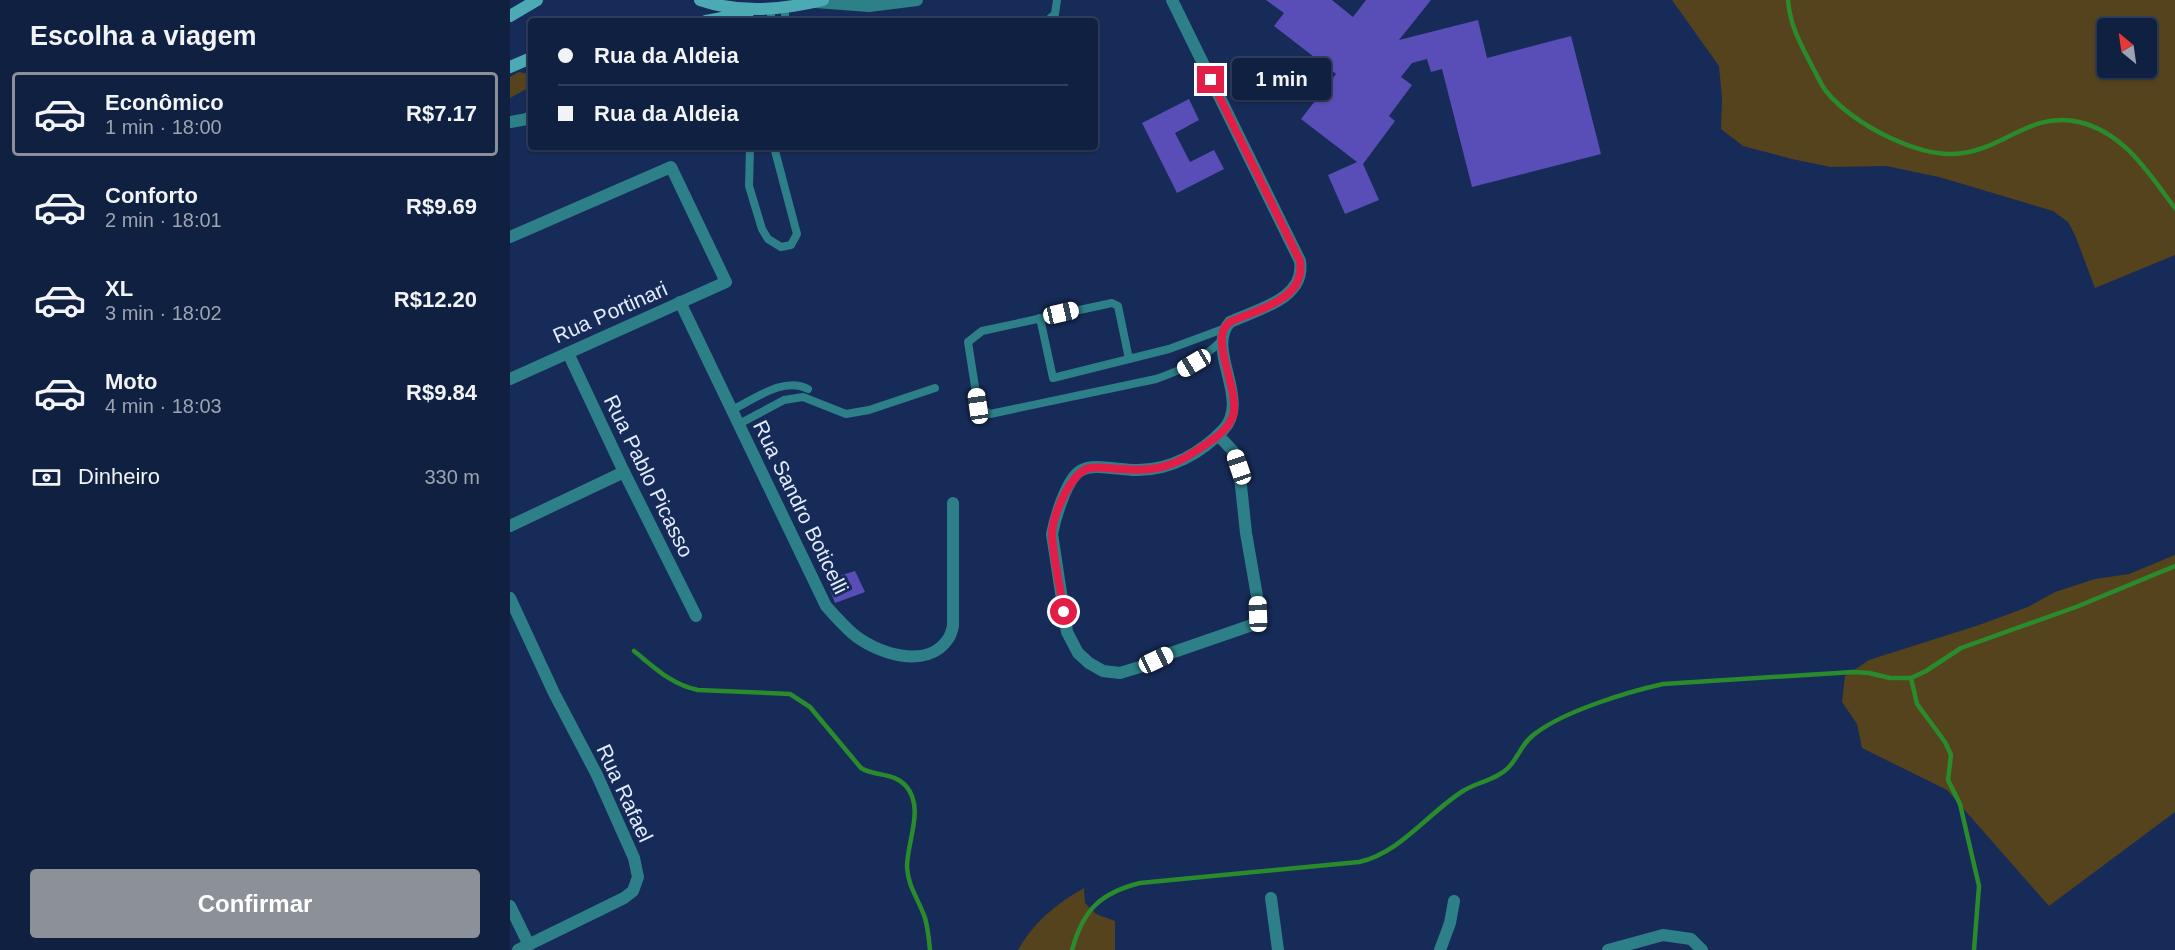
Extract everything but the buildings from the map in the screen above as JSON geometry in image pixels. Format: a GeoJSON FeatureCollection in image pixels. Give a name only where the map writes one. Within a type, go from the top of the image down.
{"type":"FeatureCollection","features":[{"type":"Feature","properties":{"kind":"main road"},"geometry":{"type":"LineString","coordinates":[[510,16],[537,0]]}},
{"type":"Feature","properties":{"kind":"main road"},"geometry":{"type":"LineString","coordinates":[[700,0],[728,7],[785,15],[820,1]]}},
{"type":"Feature","properties":{"kind":"main road"},"geometry":{"type":"LineString","coordinates":[[729,18],[768,13]]}},
{"type":"Feature","properties":{"kind":"main road"},"geometry":{"type":"LineString","coordinates":[[510,68],[528,59]]}},
{"type":"Feature","properties":{"kind":"street"},"geometry":{"type":"LineString","coordinates":[[820,1],[869,6],[917,0]]}},
{"type":"Feature","properties":{"kind":"street"},"geometry":{"type":"LineString","coordinates":[[1172,0],[1300,261],[1302,272],[1299,281],[1286,297],[1230,322],[1223,335],[1234,406],[1233,417],[1218,435],[1181,461],[1162,468],[1138,471],[1091,467],[1080,471],[1068,488],[1055,519],[1052,534],[1067,632],[1078,653],[1103,671],[1120,673],[1143,666],[1168,654],[1245,628],[1252,624],[1258,614],[1239,467],[1233,451],[1218,435]]}},
{"type":"Feature","properties":{"kind":"street"},"geometry":{"type":"LineString","coordinates":[[510,122],[528,118]]}},
{"type":"Feature","properties":{"kind":"street","name":"Rua Portinari"},"geometry":{"type":"LineString","coordinates":[[510,237],[671,167],[726,282],[510,379]]}},
{"type":"Feature","properties":{"kind":"street","name":"Rua Sandro Boticelli"},"geometry":{"type":"LineString","coordinates":[[680,302],[826,606],[853,634],[882,651],[918,657],[937,650],[948,639],[953,626],[953,503]]}},
{"type":"Feature","properties":{"kind":"street","name":"Rua Pablo Picasso"},"geometry":{"type":"LineString","coordinates":[[568,353],[696,616]]}},
{"type":"Feature","properties":{"kind":"street"},"geometry":{"type":"LineString","coordinates":[[510,526],[624,472]]}},
{"type":"Feature","properties":{"kind":"street","name":"Rua Rafael"},"geometry":{"type":"LineString","coordinates":[[510,598],[554,693],[602,785],[634,858],[638,877],[633,891],[624,898],[524,948]]}},
{"type":"Feature","properties":{"kind":"street"},"geometry":{"type":"LineString","coordinates":[[1271,898],[1278,950]]}},
{"type":"Feature","properties":{"kind":"street"},"geometry":{"type":"LineString","coordinates":[[1440,950],[1450,923],[1454,901]]}},
{"type":"Feature","properties":{"kind":"street"},"geometry":{"type":"LineString","coordinates":[[510,906],[524,948]]}},
{"type":"Feature","properties":{"kind":"street"},"geometry":{"type":"LineString","coordinates":[[1608,950],[1663,935],[1691,939],[1702,950]]}},
{"type":"Feature","properties":{"kind":"lane"},"geometry":{"type":"LineString","coordinates":[[1050,18],[1054,14],[1057,0]]}},
{"type":"Feature","properties":{"kind":"lane"},"geometry":{"type":"LineString","coordinates":[[750,150],[749,186],[762,229],[768,239],[782,247],[791,245],[797,234],[775,150]]}},
{"type":"Feature","properties":{"kind":"lane"},"geometry":{"type":"LineString","coordinates":[[1129,359],[1118,306],[1112,303],[982,331],[968,342],[978,406],[990,414],[1156,379],[1182,370],[1206,356],[1223,335]]}},
{"type":"Feature","properties":{"kind":"lane"},"geometry":{"type":"LineString","coordinates":[[1040,318],[1053,378],[1223,335]]}},
{"type":"Feature","properties":{"kind":"lane"},"geometry":{"type":"LineString","coordinates":[[732,410],[786,385],[798,384],[808,389]]}},
{"type":"Feature","properties":{"kind":"lane"},"geometry":{"type":"LineString","coordinates":[[739,424],[784,400],[794,398],[803,397],[846,414],[869,410],[935,388]]}},
{"type":"Feature","properties":{"kind":"shaded area"},"geometry":{"type":"Polygon","coordinates":[[[1672,0],[2175,0],[2175,255],[2095,288],[2068,222],[2053,211],[1939,177],[1886,166],[1831,167],[1743,146],[1721,129],[1722,98],[1719,66],[1672,0]]]}},
{"type":"Feature","properties":{"kind":"shaded area"},"geometry":{"type":"Polygon","coordinates":[[[519,72],[528,74],[528,88],[510,98],[510,77],[519,72]]]}},
{"type":"Feature","properties":{"kind":"shaded area"},"geometry":{"type":"Polygon","coordinates":[[[2175,555],[2175,812],[2049,906],[1947,790],[1862,748],[1857,724],[1842,702],[1845,676],[1869,660],[1979,625],[2028,607],[2055,592],[2095,579],[2129,574],[2175,555]]]}},
{"type":"Feature","properties":{"kind":"shaded area"},"geometry":{"type":"Polygon","coordinates":[[[1084,888],[1085,903],[1096,914],[1115,921],[1115,950],[1018,950],[1031,930],[1046,915],[1084,888]]]}},
{"type":"Feature","properties":{"kind":"waterway"},"geometry":{"type":"LineString","coordinates":[[1788,0],[1797,35],[1824,89],[1852,116],[1870,127],[1908,145],[1946,154],[1978,149],[2047,121],[2079,122],[2110,135],[2122,145],[2145,168],[2175,208]]}},
{"type":"Feature","properties":{"kind":"waterway"},"geometry":{"type":"LineString","coordinates":[[1072,950],[1082,924],[1095,905],[1126,887],[1140,883],[1359,862],[1374,857],[1401,841],[1463,791],[1503,772],[1536,733],[1563,717],[1597,703],[1663,684],[1853,672],[1890,678],[1911,678],[1961,648],[2076,607],[2175,566]]}},
{"type":"Feature","properties":{"kind":"waterway"},"geometry":{"type":"LineString","coordinates":[[634,651],[664,675],[689,688],[790,694],[810,707],[861,768],[896,779],[906,786],[914,804],[915,814],[908,857],[908,874],[925,918],[930,950]]}},
{"type":"Feature","properties":{"kind":"waterway"},"geometry":{"type":"LineString","coordinates":[[1911,678],[1917,704],[1945,742],[1951,755],[1948,780],[1960,804],[1979,886],[1974,950]]}},
{"type":"Feature","properties":{"kind":"route"},"geometry":{"type":"LineString","coordinates":[[1064,612],[1052,534],[1055,519],[1076,475],[1091,467],[1138,471],[1162,468],[1181,461],[1210,442],[1233,417],[1234,406],[1222,340],[1223,329],[1230,322],[1286,297],[1294,289],[1302,272],[1300,261],[1211,80]]}}]}
